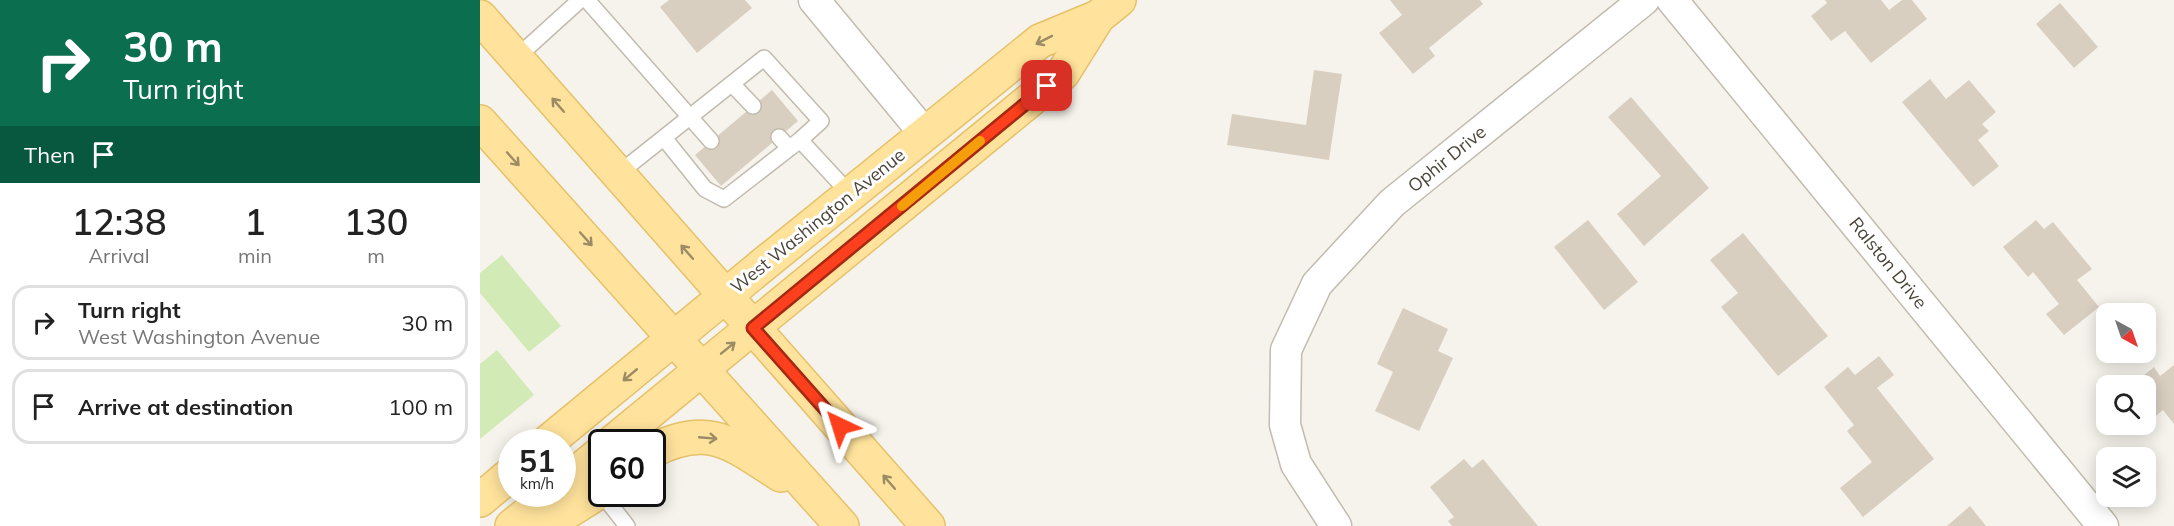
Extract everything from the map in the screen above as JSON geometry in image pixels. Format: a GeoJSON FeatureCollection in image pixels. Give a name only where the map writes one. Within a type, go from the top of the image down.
{"type":"FeatureCollection","features":[{"type":"Feature","properties":{"kind":"main road","name":"West Washington Avenue"},"geometry":{"type":"LineString","coordinates":[[564,429],[1040,41],[1108,9]]}},
{"type":"Feature","properties":{"kind":"main road","name":"West Washington Avenue"},"geometry":{"type":"LineString","coordinates":[[630,429],[1063,73],[1108,9]]}},
{"type":"Feature","properties":{"kind":"main road"},"geometry":{"type":"LineString","coordinates":[[480,17],[928,526]]}},
{"type":"Feature","properties":{"kind":"main road"},"geometry":{"type":"LineString","coordinates":[[480,122],[842,526]]}},
{"type":"Feature","properties":{"kind":"main road"},"geometry":{"type":"LineString","coordinates":[[666,444],[695,436],[720,439],[746,451],[816,497]]}},
{"type":"Feature","properties":{"kind":"main road"},"geometry":{"type":"LineString","coordinates":[[576,473],[588,463]]}},
{"type":"Feature","properties":{"kind":"main road"},"geometry":{"type":"LineString","coordinates":[[480,500],[498,485]]}},
{"type":"Feature","properties":{"kind":"main road"},"geometry":{"type":"LineString","coordinates":[[545,526],[588,500]]}},
{"type":"Feature","properties":{"kind":"main road"},"geometry":{"type":"LineString","coordinates":[[512,526],[536,507]]}},
{"type":"Feature","properties":{"kind":"street"},"geometry":{"type":"LineString","coordinates":[[814,0],[924,134]]}},
{"type":"Feature","properties":{"kind":"street","name":"Ophir Drive"},"geometry":{"type":"LineString","coordinates":[[1336,526],[1296,464],[1286,425],[1286,350],[1317,284],[1392,203],[1644,0]]}},
{"type":"Feature","properties":{"kind":"street","name":"Ralston Drive"},"geometry":{"type":"LineString","coordinates":[[1672,0],[2103,526]]}},
{"type":"Feature","properties":{"kind":"lane"},"geometry":{"type":"LineString","coordinates":[[516,58],[580,0]]}},
{"type":"Feature","properties":{"kind":"lane"},"geometry":{"type":"LineString","coordinates":[[587,0],[711,141]]}},
{"type":"Feature","properties":{"kind":"lane"},"geometry":{"type":"LineString","coordinates":[[618,174],[764,58],[820,121],[743,177],[724,199],[705,189],[664,138]]}},
{"type":"Feature","properties":{"kind":"lane"},"geometry":{"type":"LineString","coordinates":[[732,84],[753,106]]}},
{"type":"Feature","properties":{"kind":"lane"},"geometry":{"type":"LineString","coordinates":[[790,142],[850,195]]}},
{"type":"Feature","properties":{"kind":"lane"},"geometry":{"type":"LineString","coordinates":[[612,507],[627,526]]}},
{"type":"Feature","properties":{"kind":"green space"},"geometry":{"type":"Polygon","coordinates":[[[502,255],[561,326],[529,352],[480,293],[480,273],[502,255]]]}},
{"type":"Feature","properties":{"kind":"green space"},"geometry":{"type":"Polygon","coordinates":[[[497,350],[534,395],[480,439],[480,364],[497,350]]]}},
{"type":"Feature","properties":{"kind":"building"},"geometry":{"type":"Polygon","coordinates":[[[669,0],[745,0],[752,8],[697,53],[660,7],[669,0]]]}},
{"type":"Feature","properties":{"kind":"building"},"geometry":{"type":"Polygon","coordinates":[[[1390,0],[1480,0],[1483,4],[1429,48],[1435,56],[1413,74],[1379,33],[1402,15],[1390,0]]]}},
{"type":"Feature","properties":{"kind":"building"},"geometry":{"type":"Polygon","coordinates":[[[1825,0],[1881,0],[1889,10],[1902,0],[1912,0],[1927,19],[1871,63],[1845,31],[1831,41],[1811,16],[1827,3],[1825,0]]]}},
{"type":"Feature","properties":{"kind":"building"},"geometry":{"type":"Polygon","coordinates":[[[2060,3],[2098,47],[2074,68],[2036,24],[2060,3]]]}},
{"type":"Feature","properties":{"kind":"building"},"geometry":{"type":"Polygon","coordinates":[[[1314,70],[1342,74],[1329,160],[1227,145],[1232,114],[1306,125],[1314,70]]]}},
{"type":"Feature","properties":{"kind":"building"},"geometry":{"type":"Polygon","coordinates":[[[1930,79],[1946,99],[1969,80],[1996,112],[1982,124],[1989,131],[1978,140],[1999,166],[1973,187],[1902,102],[1930,79]]]}},
{"type":"Feature","properties":{"kind":"building"},"geometry":{"type":"Polygon","coordinates":[[[772,90],[798,121],[721,186],[695,155],[772,90]]]}},
{"type":"Feature","properties":{"kind":"building"},"geometry":{"type":"Polygon","coordinates":[[[1631,97],[1709,188],[1644,246],[1617,214],[1661,176],[1608,117],[1631,97]]]}},
{"type":"Feature","properties":{"kind":"building"},"geometry":{"type":"Polygon","coordinates":[[[1588,220],[1638,282],[1604,310],[1554,247],[1588,220]]]}},
{"type":"Feature","properties":{"kind":"building"},"geometry":{"type":"Polygon","coordinates":[[[2036,220],[2044,229],[2053,222],[2092,269],[2077,280],[2096,303],[2096,309],[2064,335],[2046,314],[2059,304],[2033,272],[2028,277],[2003,247],[2036,220]]]}},
{"type":"Feature","properties":{"kind":"building"},"geometry":{"type":"Polygon","coordinates":[[[1743,233],[1828,336],[1778,376],[1721,307],[1738,293],[1710,260],[1743,233]]]}},
{"type":"Feature","properties":{"kind":"building"},"geometry":{"type":"Polygon","coordinates":[[[1403,308],[1448,329],[1438,351],[1453,358],[1419,431],[1375,411],[1393,372],[1377,364],[1403,308]]]}},
{"type":"Feature","properties":{"kind":"building"},"geometry":{"type":"Polygon","coordinates":[[[1879,356],[1894,375],[1877,388],[1934,459],[1863,517],[1840,488],[1872,462],[1847,431],[1854,425],[1824,387],[1848,367],[1855,375],[1879,356]]]}},
{"type":"Feature","properties":{"kind":"building"},"geometry":{"type":"Polygon","coordinates":[[[2174,365],[2174,424],[2163,410],[2156,416],[2156,375],[2144,375],[2154,367],[2160,376],[2174,365]]]}},
{"type":"Feature","properties":{"kind":"building"},"geometry":{"type":"Polygon","coordinates":[[[1464,459],[1472,468],[1483,459],[1538,526],[1452,526],[1448,521],[1454,517],[1430,487],[1464,459]]]}},
{"type":"Feature","properties":{"kind":"building"},"geometry":{"type":"Polygon","coordinates":[[[1970,506],[1986,526],[1947,526],[1970,506]]]}},
{"type":"Feature","properties":{"kind":"slow traffic"},"geometry":{"type":"LineString","coordinates":[[902,206],[980,141]]}},
{"type":"Feature","properties":{"kind":"route"},"geometry":{"type":"LineString","coordinates":[[840,426],[753,328],[1047,86]]}}]}
